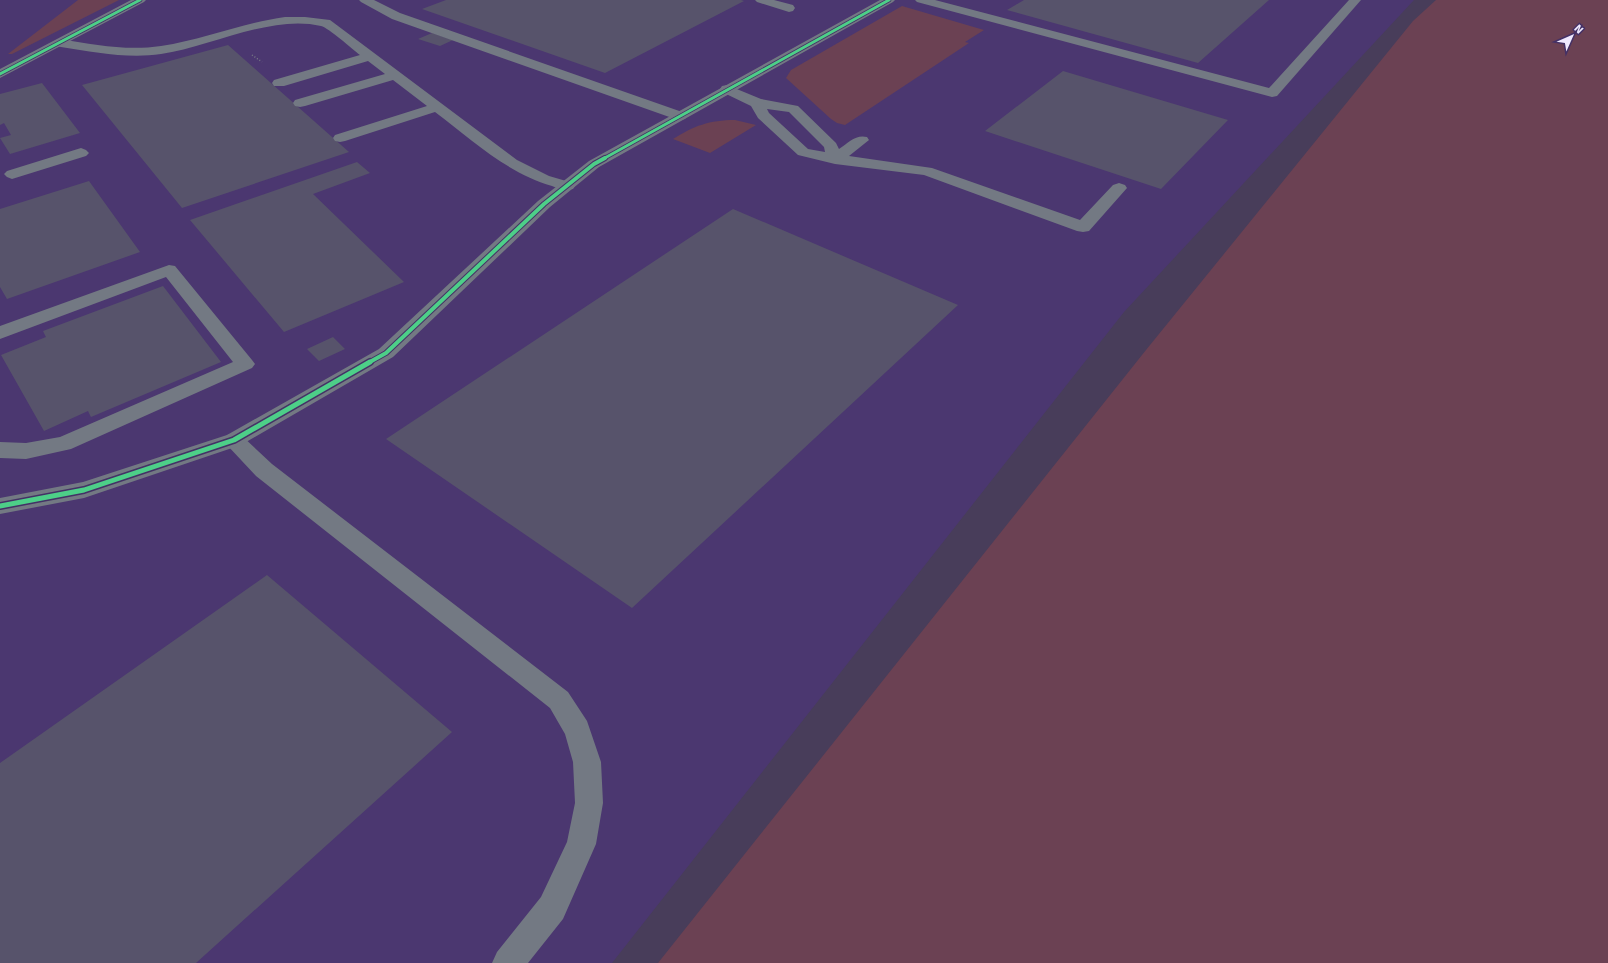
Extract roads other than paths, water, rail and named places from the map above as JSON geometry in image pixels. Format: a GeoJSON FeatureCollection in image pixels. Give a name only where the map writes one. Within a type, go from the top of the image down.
{"type":"FeatureCollection","features":[{"type":"Feature","properties":{"kind":"street"},"geometry":{"type":"LineString","coordinates":[[0,74],[140,0]]}},
{"type":"Feature","properties":{"kind":"street"},"geometry":{"type":"LineString","coordinates":[[365,0],[396,16],[680,116]]}},
{"type":"Feature","properties":{"kind":"street"},"geometry":{"type":"LineString","coordinates":[[0,506],[84,490],[234,440],[386,353],[459,286],[544,204],[594,164],[889,0]]}},
{"type":"Feature","properties":{"kind":"street"},"geometry":{"type":"LineString","coordinates":[[922,0],[1272,93],[1356,0]]}},
{"type":"Feature","properties":{"kind":"street"},"geometry":{"type":"LineString","coordinates":[[952,8],[966,0]]}},
{"type":"Feature","properties":{"kind":"street"},"geometry":{"type":"LineString","coordinates":[[765,1],[789,8]]}},
{"type":"Feature","properties":{"kind":"street"},"geometry":{"type":"LineString","coordinates":[[232,20],[243,29]]}},
{"type":"Feature","properties":{"kind":"street"},"geometry":{"type":"LineString","coordinates":[[60,43],[149,52],[175,48],[279,20],[311,20],[326,23],[512,163],[543,179],[567,186]]}},
{"type":"Feature","properties":{"kind":"street"},"geometry":{"type":"LineString","coordinates":[[280,83],[370,56]]}},
{"type":"Feature","properties":{"kind":"street"},"geometry":{"type":"LineString","coordinates":[[300,103],[394,74]]}},
{"type":"Feature","properties":{"kind":"street"},"geometry":{"type":"LineString","coordinates":[[727,89],[757,103],[793,109],[831,146],[835,159]]}},
{"type":"Feature","properties":{"kind":"street"},"geometry":{"type":"LineString","coordinates":[[757,103],[763,115],[803,152],[835,159],[927,172],[1083,227],[1119,188]]}},
{"type":"Feature","properties":{"kind":"street"},"geometry":{"type":"LineString","coordinates":[[340,138],[437,107]]}},
{"type":"Feature","properties":{"kind":"street"},"geometry":{"type":"LineString","coordinates":[[835,159],[862,140]]}},
{"type":"Feature","properties":{"kind":"street"},"geometry":{"type":"LineString","coordinates":[[6,173],[81,153]]}},
{"type":"Feature","properties":{"kind":"street"},"geometry":{"type":"LineString","coordinates":[[0,333],[169,270],[245,364],[64,444],[26,450],[0,450]]}},
{"type":"Feature","properties":{"kind":"street"},"geometry":{"type":"LineString","coordinates":[[234,440],[264,470],[559,700],[577,730],[587,762],[589,802],[581,844],[552,908],[508,963]]}}]}
